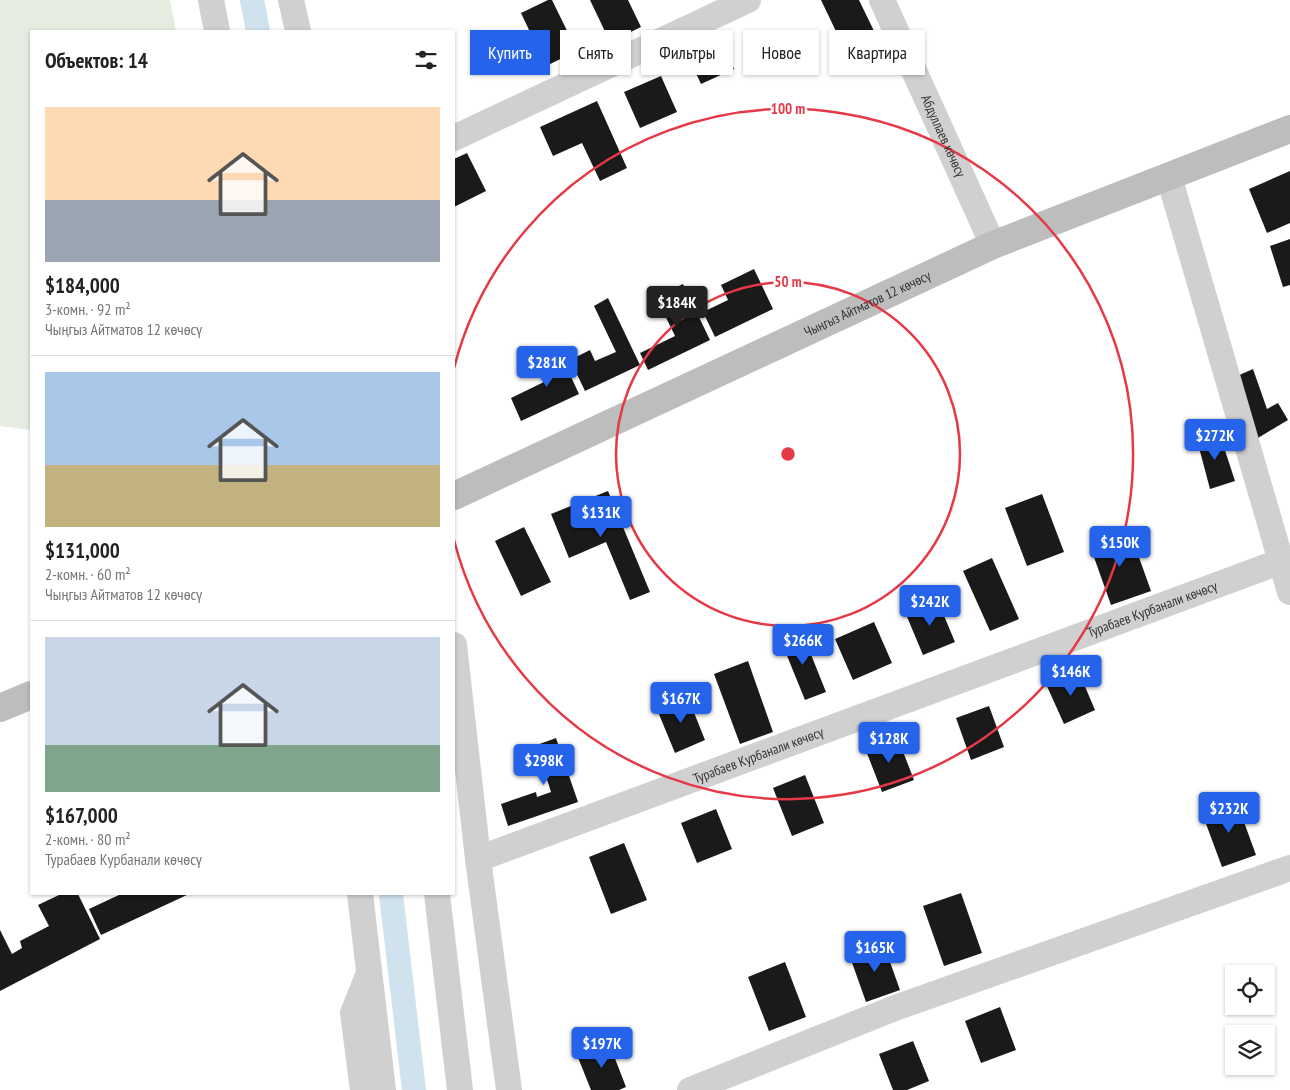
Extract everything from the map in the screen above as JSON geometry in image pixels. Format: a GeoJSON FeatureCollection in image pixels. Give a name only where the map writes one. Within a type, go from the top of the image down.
{"type":"FeatureCollection","features":[{"type":"Feature","properties":{"kind":"main road","name":"Чыңгыз Айтматов 12 көчөсү"},"geometry":{"type":"LineString","coordinates":[[455,496],[993,245],[1290,129]]}},
{"type":"Feature","properties":{"kind":"main road"},"geometry":{"type":"LineString","coordinates":[[0,708],[30,695]]}},
{"type":"Feature","properties":{"kind":"street"},"geometry":{"type":"LineString","coordinates":[[211,0],[217,30]]}},
{"type":"Feature","properties":{"kind":"street"},"geometry":{"type":"LineString","coordinates":[[291,0],[298,30]]}},
{"type":"Feature","properties":{"kind":"street"},"geometry":{"type":"LineString","coordinates":[[455,138],[748,0]]}},
{"type":"Feature","properties":{"kind":"street","name":"Абдуллаев көчөсү"},"geometry":{"type":"LineString","coordinates":[[882,0],[993,245]]}},
{"type":"Feature","properties":{"kind":"street"},"geometry":{"type":"LineString","coordinates":[[1169,177],[1285,560],[1290,592]]}},
{"type":"Feature","properties":{"kind":"street","name":"Турабаев Курбанали көчөсү"},"geometry":{"type":"LineString","coordinates":[[469,841],[1285,560]]}},
{"type":"Feature","properties":{"kind":"street"},"geometry":{"type":"LineString","coordinates":[[455,658],[469,841],[509,1090]]}},
{"type":"Feature","properties":{"kind":"street"},"geometry":{"type":"LineString","coordinates":[[690,1090],[895,1008],[1290,868]]}},
{"type":"Feature","properties":{"kind":"street"},"geometry":{"type":"LineString","coordinates":[[360,895],[383,1090]]}},
{"type":"Feature","properties":{"kind":"street"},"geometry":{"type":"LineString","coordinates":[[437,895],[460,1090]]}},
{"type":"Feature","properties":{"kind":"street"},"geometry":{"type":"LineString","coordinates":[[363,1090],[353,1013],[370,973]]}},
{"type":"Feature","properties":{"kind":"shaded area"},"geometry":{"type":"Polygon","coordinates":[[[0,0],[170,0],[176,30],[30,30],[30,430],[0,426],[0,0]]]}},
{"type":"Feature","properties":{"kind":"building"},"geometry":{"type":"Polygon","coordinates":[[[548,0],[552,0],[567,30],[560,30],[560,59],[550,64],[550,30],[529,30],[521,13],[548,0]]]}},
{"type":"Feature","properties":{"kind":"building"},"geometry":{"type":"Polygon","coordinates":[[[590,0],[628,0],[641,27],[631,32],[631,30],[604,30],[590,0]]]}},
{"type":"Feature","properties":{"kind":"building"},"geometry":{"type":"Polygon","coordinates":[[[821,0],[859,0],[874,30],[835,30],[821,0]]]}},
{"type":"Feature","properties":{"kind":"building"},"geometry":{"type":"Polygon","coordinates":[[[697,75],[721,75],[701,84],[697,75]]]}},
{"type":"Feature","properties":{"kind":"building"},"geometry":{"type":"Polygon","coordinates":[[[661,76],[677,112],[640,128],[624,92],[661,76]]]}},
{"type":"Feature","properties":{"kind":"building"},"geometry":{"type":"Polygon","coordinates":[[[597,101],[627,168],[600,181],[582,143],[553,156],[540,127],[597,101]]]}},
{"type":"Feature","properties":{"kind":"building"},"geometry":{"type":"Polygon","coordinates":[[[467,153],[486,191],[455,206],[455,159],[467,153]]]}},
{"type":"Feature","properties":{"kind":"building"},"geometry":{"type":"Polygon","coordinates":[[[1290,171],[1290,223],[1267,233],[1249,189],[1290,171]]]}},
{"type":"Feature","properties":{"kind":"building"},"geometry":{"type":"Polygon","coordinates":[[[1290,239],[1290,285],[1283,287],[1270,246],[1290,239]]]}},
{"type":"Feature","properties":{"kind":"building"},"geometry":{"type":"Polygon","coordinates":[[[754,269],[773,309],[715,337],[703,312],[728,300],[721,285],[754,269]]]}},
{"type":"Feature","properties":{"kind":"building"},"geometry":{"type":"Polygon","coordinates":[[[683,284],[710,340],[648,370],[640,353],[675,336],[656,297],[683,284]]]}},
{"type":"Feature","properties":{"kind":"building"},"geometry":{"type":"Polygon","coordinates":[[[608,298],[640,365],[585,391],[570,360],[590,350],[595,361],[616,352],[594,306],[608,298]]]}},
{"type":"Feature","properties":{"kind":"building"},"geometry":{"type":"Polygon","coordinates":[[[558,349],[579,394],[521,421],[511,398],[546,381],[536,359],[558,349]]]}},
{"type":"Feature","properties":{"kind":"building"},"geometry":{"type":"Polygon","coordinates":[[[1253,369],[1267,409],[1278,403],[1288,420],[1258,438],[1237,376],[1253,369]]]}},
{"type":"Feature","properties":{"kind":"building"},"geometry":{"type":"Polygon","coordinates":[[[1219,432],[1235,481],[1210,489],[1197,440],[1219,432]]]}},
{"type":"Feature","properties":{"kind":"building"},"geometry":{"type":"Polygon","coordinates":[[[608,491],[650,592],[630,600],[606,542],[569,558],[551,514],[608,491]]]}},
{"type":"Feature","properties":{"kind":"building"},"geometry":{"type":"Polygon","coordinates":[[[1042,494],[1064,552],[1027,566],[1005,508],[1042,494]]]}},
{"type":"Feature","properties":{"kind":"building"},"geometry":{"type":"Polygon","coordinates":[[[524,527],[551,582],[521,596],[495,541],[524,527]]]}},
{"type":"Feature","properties":{"kind":"building"},"geometry":{"type":"Polygon","coordinates":[[[1130,532],[1151,591],[1111,605],[1090,546],[1130,532]]]}},
{"type":"Feature","properties":{"kind":"building"},"geometry":{"type":"Polygon","coordinates":[[[992,558],[1019,619],[990,631],[963,571],[992,558]]]}},
{"type":"Feature","properties":{"kind":"building"},"geometry":{"type":"Polygon","coordinates":[[[937,599],[955,642],[923,655],[905,612],[937,599]]]}},
{"type":"Feature","properties":{"kind":"building"},"geometry":{"type":"Polygon","coordinates":[[[874,622],[892,663],[853,680],[835,639],[874,622]]]}},
{"type":"Feature","properties":{"kind":"building"},"geometry":{"type":"Polygon","coordinates":[[[802,632],[826,692],[805,700],[781,641],[802,632]]]}},
{"type":"Feature","properties":{"kind":"building"},"geometry":{"type":"Polygon","coordinates":[[[748,661],[773,732],[740,744],[714,674],[748,661]]]}},
{"type":"Feature","properties":{"kind":"building"},"geometry":{"type":"Polygon","coordinates":[[[1078,670],[1095,710],[1064,724],[1046,684],[1078,670]]]}},
{"type":"Feature","properties":{"kind":"building"},"geometry":{"type":"Polygon","coordinates":[[[687,695],[705,740],[675,753],[656,707],[687,695]]]}},
{"type":"Feature","properties":{"kind":"building"},"geometry":{"type":"Polygon","coordinates":[[[989,706],[1004,747],[971,760],[956,718],[989,706]]]}},
{"type":"Feature","properties":{"kind":"building"},"geometry":{"type":"Polygon","coordinates":[[[897,736],[914,780],[882,792],[865,748],[897,736]]]}},
{"type":"Feature","properties":{"kind":"building"},"geometry":{"type":"Polygon","coordinates":[[[556,738],[578,802],[508,826],[501,804],[536,792],[537,797],[551,792],[543,767],[533,771],[526,749],[556,738]]]}},
{"type":"Feature","properties":{"kind":"building"},"geometry":{"type":"Polygon","coordinates":[[[805,775],[824,823],[792,836],[773,788],[805,775]]]}},
{"type":"Feature","properties":{"kind":"building"},"geometry":{"type":"Polygon","coordinates":[[[1236,800],[1256,855],[1222,867],[1202,813],[1236,800]]]}},
{"type":"Feature","properties":{"kind":"building"},"geometry":{"type":"Polygon","coordinates":[[[716,809],[732,849],[697,863],[681,823],[716,809]]]}},
{"type":"Feature","properties":{"kind":"building"},"geometry":{"type":"Polygon","coordinates":[[[624,843],[647,900],[611,914],[589,857],[624,843]]]}},
{"type":"Feature","properties":{"kind":"building"},"geometry":{"type":"Polygon","coordinates":[[[961,893],[982,953],[944,966],[923,906],[961,893]]]}},
{"type":"Feature","properties":{"kind":"building"},"geometry":{"type":"Polygon","coordinates":[[[59,895],[78,895],[100,939],[0,991],[0,930],[12,954],[22,948],[20,941],[49,926],[38,905],[59,895]]]}},
{"type":"Feature","properties":{"kind":"building"},"geometry":{"type":"Polygon","coordinates":[[[119,895],[187,895],[101,935],[89,909],[119,895]]]}},
{"type":"Feature","properties":{"kind":"building"},"geometry":{"type":"Polygon","coordinates":[[[884,945],[900,990],[866,1002],[850,957],[884,945]]]}},
{"type":"Feature","properties":{"kind":"building"},"geometry":{"type":"Polygon","coordinates":[[[785,962],[806,1017],[769,1031],[748,977],[785,962]]]}},
{"type":"Feature","properties":{"kind":"building"},"geometry":{"type":"Polygon","coordinates":[[[1000,1007],[1016,1050],[981,1063],[965,1021],[1000,1007]]]}},
{"type":"Feature","properties":{"kind":"building"},"geometry":{"type":"Polygon","coordinates":[[[913,1041],[929,1081],[907,1090],[893,1090],[879,1054],[913,1041]]]}},
{"type":"Feature","properties":{"kind":"building"},"geometry":{"type":"Polygon","coordinates":[[[609,1043],[626,1087],[619,1090],[591,1090],[577,1055],[609,1043]]]}},
{"type":"Feature","properties":{"kind":"waterway"},"geometry":{"type":"LineString","coordinates":[[252,0],[258,30]]}},
{"type":"Feature","properties":{"kind":"waterway"},"geometry":{"type":"LineString","coordinates":[[391,895],[414,1090]]}}]}
